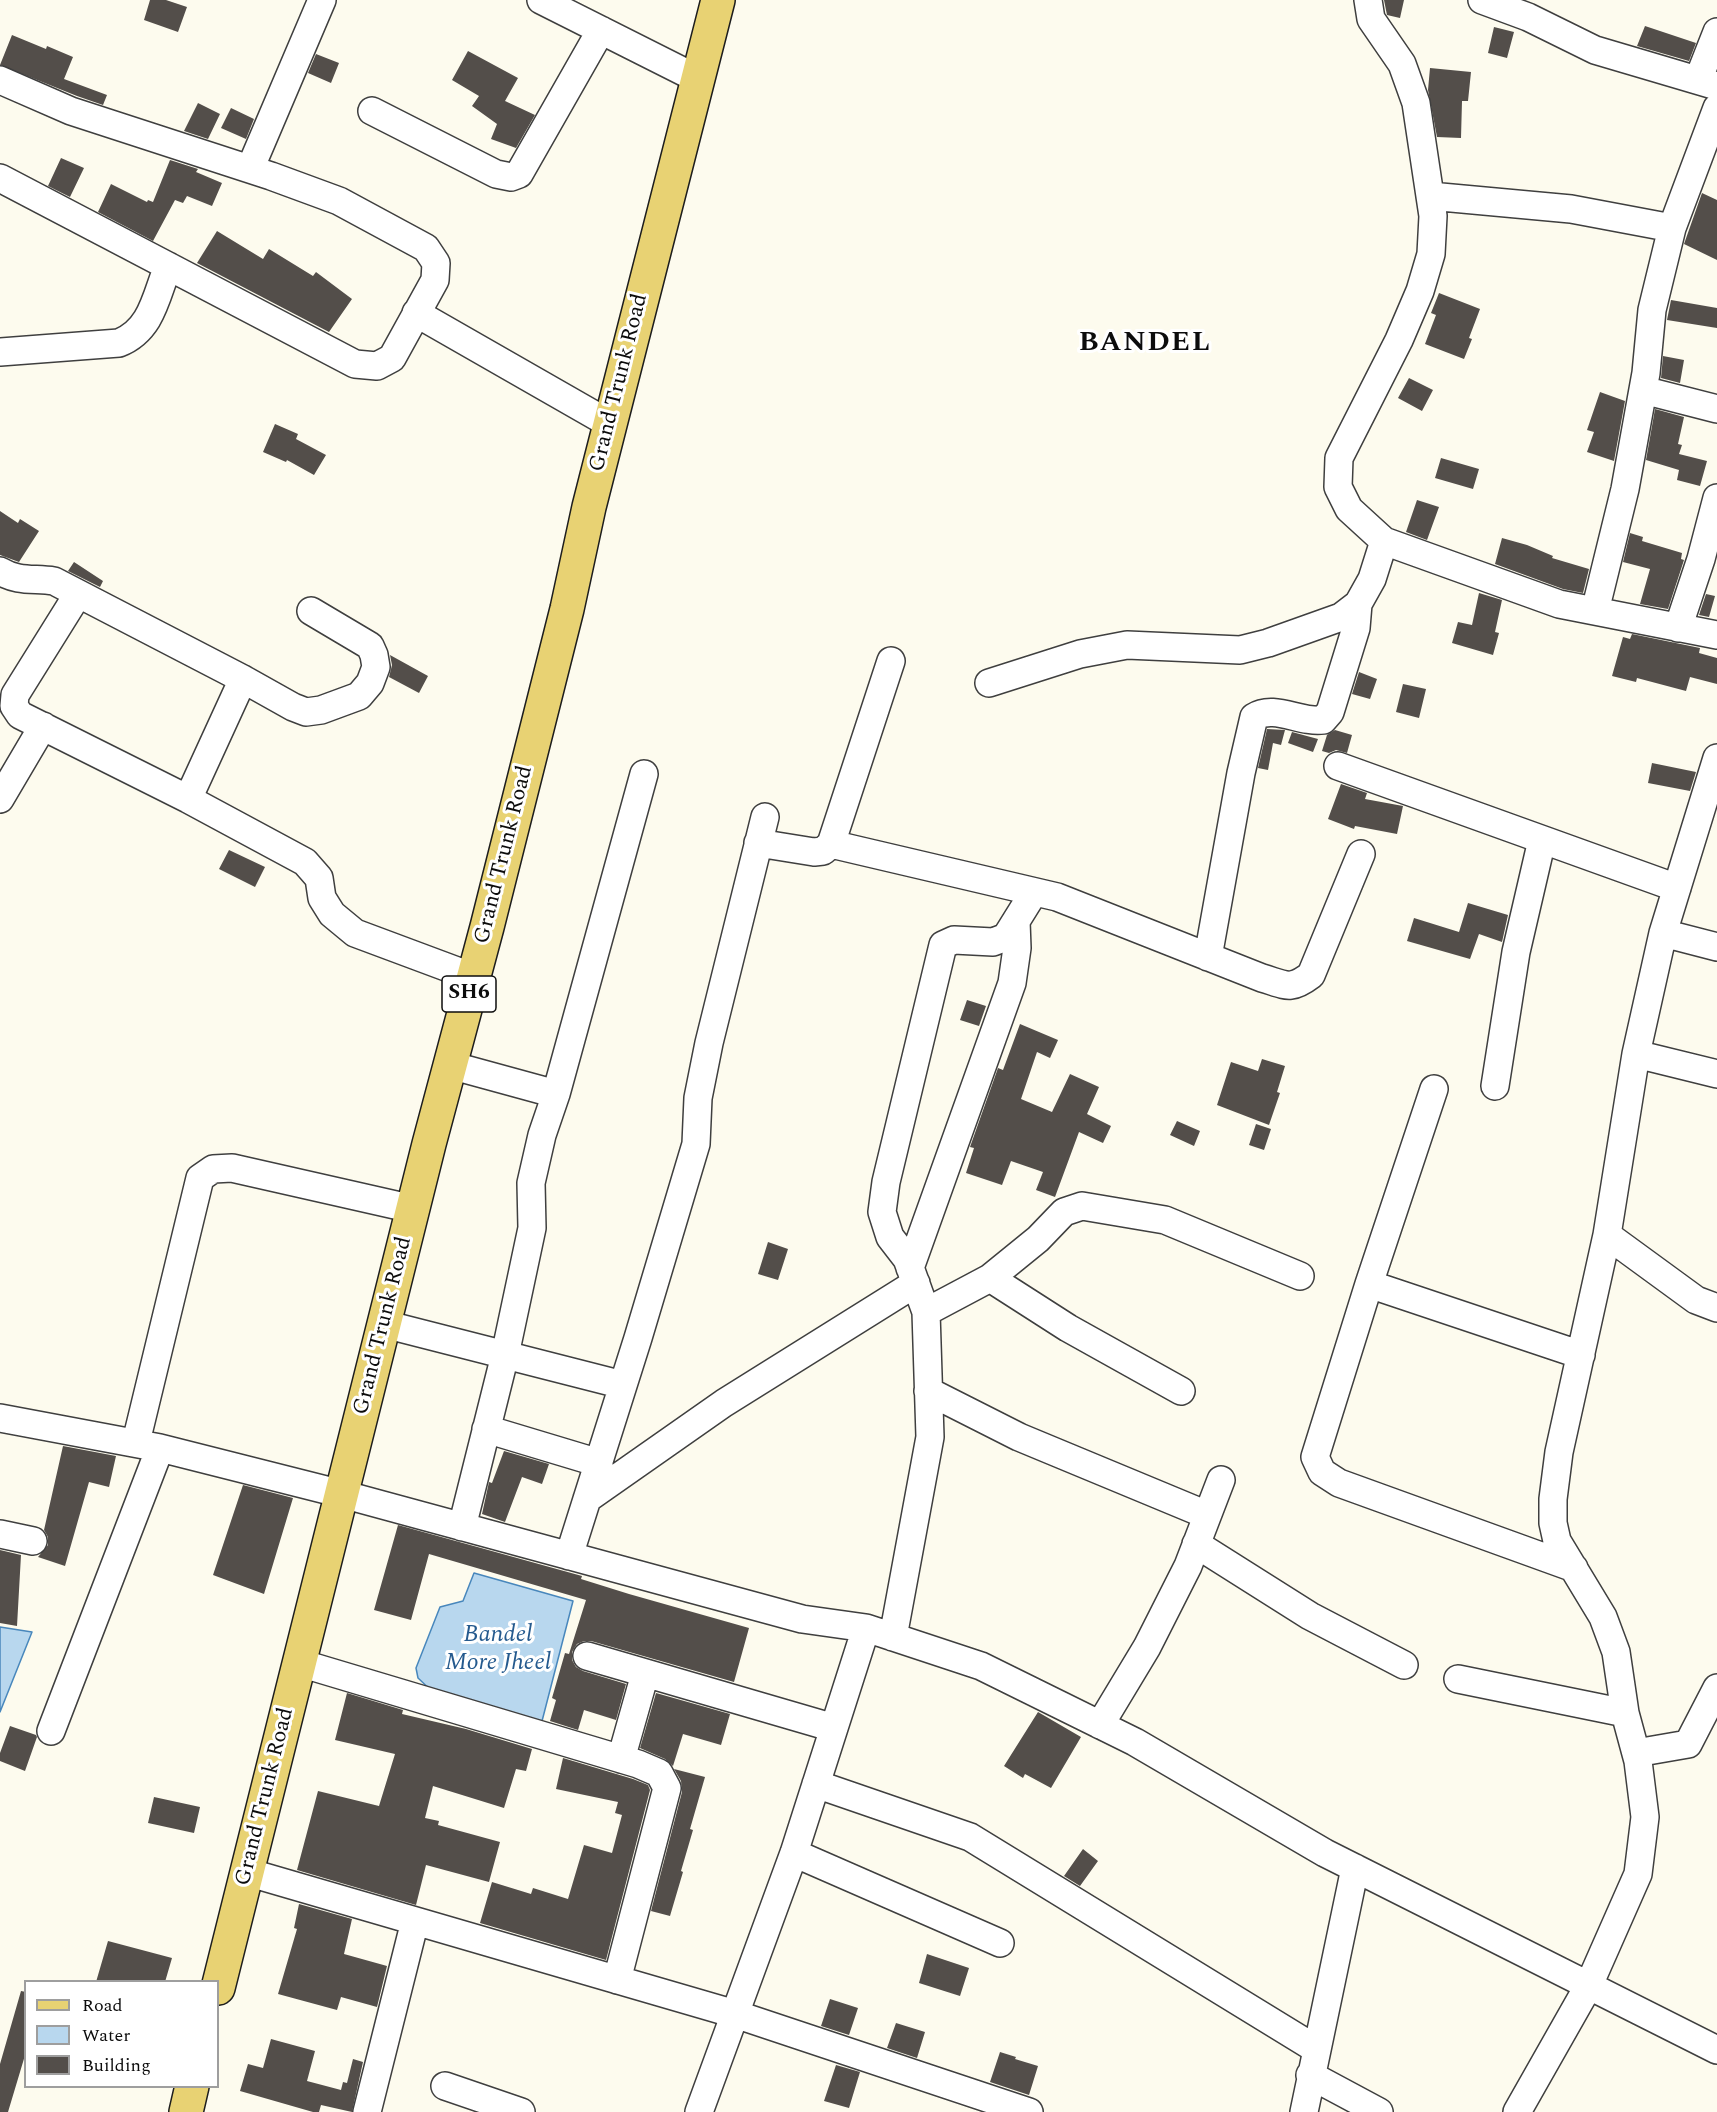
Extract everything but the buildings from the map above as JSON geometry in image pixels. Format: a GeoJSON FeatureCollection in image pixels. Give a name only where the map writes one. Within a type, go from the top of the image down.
{"type":"FeatureCollection","features":[{"type":"Feature","properties":{"kind":"main road","name":"Grand Trunk Road"},"geometry":{"type":"LineString","coordinates":[[219,1984],[413,1209],[567,609],[589,507],[718,0]]}},
{"type":"Feature","properties":{"kind":"main road"},"geometry":{"type":"LineString","coordinates":[[186,2112],[192,2088]]}},
{"type":"Feature","properties":{"kind":"street"},"geometry":{"type":"LineString","coordinates":[[250,169],[322,0]]}},
{"type":"Feature","properties":{"kind":"street"},"geometry":{"type":"LineString","coordinates":[[541,0],[698,79]]}},
{"type":"Feature","properties":{"kind":"street"},"geometry":{"type":"LineString","coordinates":[[1368,0],[1371,20],[1402,64],[1416,103],[1433,216],[1431,254],[1420,291],[1399,340],[1339,458],[1338,487],[1349,509],[1384,541],[1559,604],[1717,636]]}},
{"type":"Feature","properties":{"kind":"street"},"geometry":{"type":"LineString","coordinates":[[1482,0],[1510,5],[1528,17],[1594,50],[1708,83],[1717,32]]}},
{"type":"Feature","properties":{"kind":"street"},"geometry":{"type":"LineString","coordinates":[[372,111],[496,174],[511,177],[519,174],[601,30]]}},
{"type":"Feature","properties":{"kind":"street"},"geometry":{"type":"LineString","coordinates":[[0,178],[355,364],[376,366],[392,358],[435,280],[436,262],[426,248],[339,201],[2,86]]}},
{"type":"Feature","properties":{"kind":"street"},"geometry":{"type":"LineString","coordinates":[[1595,611],[1625,489],[1643,390],[1652,310],[1672,228],[1717,108]]}},
{"type":"Feature","properties":{"kind":"street"},"geometry":{"type":"LineString","coordinates":[[1430,196],[1571,209],[1672,228]]}},
{"type":"Feature","properties":{"kind":"street"},"geometry":{"type":"LineString","coordinates":[[0,352],[119,343],[130,338],[148,321],[168,266]]}},
{"type":"Feature","properties":{"kind":"street"},"geometry":{"type":"LineString","coordinates":[[417,313],[610,424]]}},
{"type":"Feature","properties":{"kind":"street"},"geometry":{"type":"LineString","coordinates":[[1643,390],[1717,409]]}},
{"type":"Feature","properties":{"kind":"street"},"geometry":{"type":"LineString","coordinates":[[1678,628],[1701,559],[1717,498]]}},
{"type":"Feature","properties":{"kind":"street"},"geometry":{"type":"LineString","coordinates":[[988,683],[1080,654],[1127,645],[1240,650],[1268,643],[1341,617],[1358,604],[1372,579],[1384,541]]}},
{"type":"Feature","properties":{"kind":"street"},"geometry":{"type":"LineString","coordinates":[[0,572],[22,580],[54,581],[306,712],[321,710],[359,696],[370,683],[376,667],[370,646],[311,611]]}},
{"type":"Feature","properties":{"kind":"street"},"geometry":{"type":"LineString","coordinates":[[78,594],[15,695],[14,706],[20,714],[188,799],[305,862],[318,878],[322,898],[332,915],[355,933],[473,977]]}},
{"type":"Feature","properties":{"kind":"street"},"geometry":{"type":"LineString","coordinates":[[1208,957],[1241,773],[1254,717],[1260,713],[1271,712],[1312,721],[1323,720],[1329,712],[1356,628],[1358,604]]}},
{"type":"Feature","properties":{"kind":"street"},"geometry":{"type":"LineString","coordinates":[[758,843],[814,852],[823,851],[831,844],[891,661]]}},
{"type":"Feature","properties":{"kind":"street"},"geometry":{"type":"LineString","coordinates":[[188,799],[243,679]]}},
{"type":"Feature","properties":{"kind":"street"},"geometry":{"type":"LineString","coordinates":[[1,795],[43,726]]}},
{"type":"Feature","properties":{"kind":"street"},"geometry":{"type":"LineString","coordinates":[[1517,2112],[1589,1985],[1638,1874],[1645,1817],[1636,1753],[1625,1713],[1616,1652],[1603,1617],[1557,1541],[1552,1523],[1552,1499],[1559,1452],[1607,1235],[1636,1054],[1663,933],[1717,758]]}},
{"type":"Feature","properties":{"kind":"street"},"geometry":{"type":"LineString","coordinates":[[1338,766],[1677,888]]}},
{"type":"Feature","properties":{"kind":"street"},"geometry":{"type":"LineString","coordinates":[[462,1527],[505,1355],[532,1228],[531,1183],[542,1135],[556,1094],[644,774]]}},
{"type":"Feature","properties":{"kind":"street"},"geometry":{"type":"LineString","coordinates":[[569,1556],[696,1144],[699,1098],[709,1043],[765,817]]}},
{"type":"Feature","properties":{"kind":"street"},"geometry":{"type":"LineString","coordinates":[[1495,1086],[1516,952],[1542,840]]}},
{"type":"Feature","properties":{"kind":"street"},"geometry":{"type":"LineString","coordinates":[[831,844],[1057,897],[1262,978],[1291,986],[1299,985],[1311,975],[1361,854]]}},
{"type":"Feature","properties":{"kind":"street"},"geometry":{"type":"LineString","coordinates":[[893,1636],[930,1437],[926,1312],[907,1259],[890,1237],[882,1212],[886,1182],[943,945],[954,940],[993,942],[1006,937],[1034,892]]}},
{"type":"Feature","properties":{"kind":"street"},"geometry":{"type":"LineString","coordinates":[[587,1499],[723,1402],[913,1275],[1012,983],[1017,948],[1016,921]]}},
{"type":"Feature","properties":{"kind":"street"},"geometry":{"type":"LineString","coordinates":[[1663,933],[1717,947]]}},
{"type":"Feature","properties":{"kind":"street"},"geometry":{"type":"LineString","coordinates":[[1636,1054],[1717,1074]]}},
{"type":"Feature","properties":{"kind":"street"},"geometry":{"type":"LineString","coordinates":[[450,1065],[556,1094]]}},
{"type":"Feature","properties":{"kind":"street"},"geometry":{"type":"LineString","coordinates":[[1434,1089],[1369,1284],[1315,1458],[1322,1472],[1339,1483],[1574,1568]]}},
{"type":"Feature","properties":{"kind":"street"},"geometry":{"type":"LineString","coordinates":[[51,1731],[148,1445],[200,1178],[213,1169],[232,1168],[413,1209]]}},
{"type":"Feature","properties":{"kind":"street"},"geometry":{"type":"LineString","coordinates":[[926,1312],[990,1278],[1038,1239],[1064,1212],[1082,1206],[1165,1220],[1300,1276]]}},
{"type":"Feature","properties":{"kind":"street"},"geometry":{"type":"LineString","coordinates":[[1607,1235],[1695,1300],[1717,1308]]}},
{"type":"Feature","properties":{"kind":"street"},"geometry":{"type":"LineString","coordinates":[[990,1278],[1068,1328],[1181,1391]]}},
{"type":"Feature","properties":{"kind":"street"},"geometry":{"type":"LineString","coordinates":[[1369,1284],[1581,1355]]}},
{"type":"Feature","properties":{"kind":"street"},"geometry":{"type":"LineString","coordinates":[[384,1324],[623,1385]]}},
{"type":"Feature","properties":{"kind":"street"},"geometry":{"type":"LineString","coordinates":[[928,1391],[1019,1437],[1208,1515]]}},
{"type":"Feature","properties":{"kind":"street"},"geometry":{"type":"LineString","coordinates":[[0,1418],[148,1445],[342,1494],[802,1619],[866,1628],[981,1666],[1135,1742],[1325,1853],[1717,2050]]}},
{"type":"Feature","properties":{"kind":"street"},"geometry":{"type":"LineString","coordinates":[[486,1429],[599,1463]]}},
{"type":"Feature","properties":{"kind":"street"},"geometry":{"type":"LineString","coordinates":[[1100,1725],[1147,1647],[1188,1566],[1221,1480]]}},
{"type":"Feature","properties":{"kind":"street"},"geometry":{"type":"LineString","coordinates":[[0,1534],[33,1541]]}},
{"type":"Feature","properties":{"kind":"street"},"geometry":{"type":"LineString","coordinates":[[1196,1544],[1310,1616],[1404,1665]]}},
{"type":"Feature","properties":{"kind":"street"},"geometry":{"type":"LineString","coordinates":[[699,2112],[794,1853],[866,1628]]}},
{"type":"Feature","properties":{"kind":"street"},"geometry":{"type":"LineString","coordinates":[[587,1656],[834,1728]]}},
{"type":"Feature","properties":{"kind":"street"},"geometry":{"type":"LineString","coordinates":[[300,1663],[621,1759],[659,1773],[667,1788],[617,1980]]}},
{"type":"Feature","properties":{"kind":"street"},"geometry":{"type":"LineString","coordinates":[[621,1759],[645,1674]]}},
{"type":"Feature","properties":{"kind":"street"},"geometry":{"type":"LineString","coordinates":[[1458,1679],[1625,1713]]}},
{"type":"Feature","properties":{"kind":"street"},"geometry":{"type":"LineString","coordinates":[[1636,1753],[1688,1744],[1717,1688]]}},
{"type":"Feature","properties":{"kind":"street"},"geometry":{"type":"LineString","coordinates":[[816,1784],[970,1837],[1313,2062],[1379,2112]]}},
{"type":"Feature","properties":{"kind":"street"},"geometry":{"type":"LineString","coordinates":[[794,1853],[1000,1943]]}},
{"type":"Feature","properties":{"kind":"street"},"geometry":{"type":"LineString","coordinates":[[1304,2112],[1355,1868]]}},
{"type":"Feature","properties":{"kind":"street"},"geometry":{"type":"LineString","coordinates":[[247,1872],[735,2014],[1029,2112]]}},
{"type":"Feature","properties":{"kind":"street"},"geometry":{"type":"LineString","coordinates":[[367,2112],[415,1921]]}},
{"type":"Feature","properties":{"kind":"street"},"geometry":{"type":"LineString","coordinates":[[445,2086],[520,2112]]}},
{"type":"Feature","properties":{"kind":"water","name":"Bandel More Jheel"},"geometry":{"type":"Polygon","coordinates":[[[474,1573],[573,1601],[541,1725],[436,1695],[418,1678],[416,1668],[440,1607],[463,1601],[474,1573]]]}},
{"type":"Feature","properties":{"kind":"water"},"geometry":{"type":"Polygon","coordinates":[[[0,1627],[32,1632],[0,1712],[0,1627]]]}},
{"type":"Feature","properties":{"kind":"district","name":"BANDEL"},"geometry":{"type":"Point","coordinates":[1145,345]}}]}
